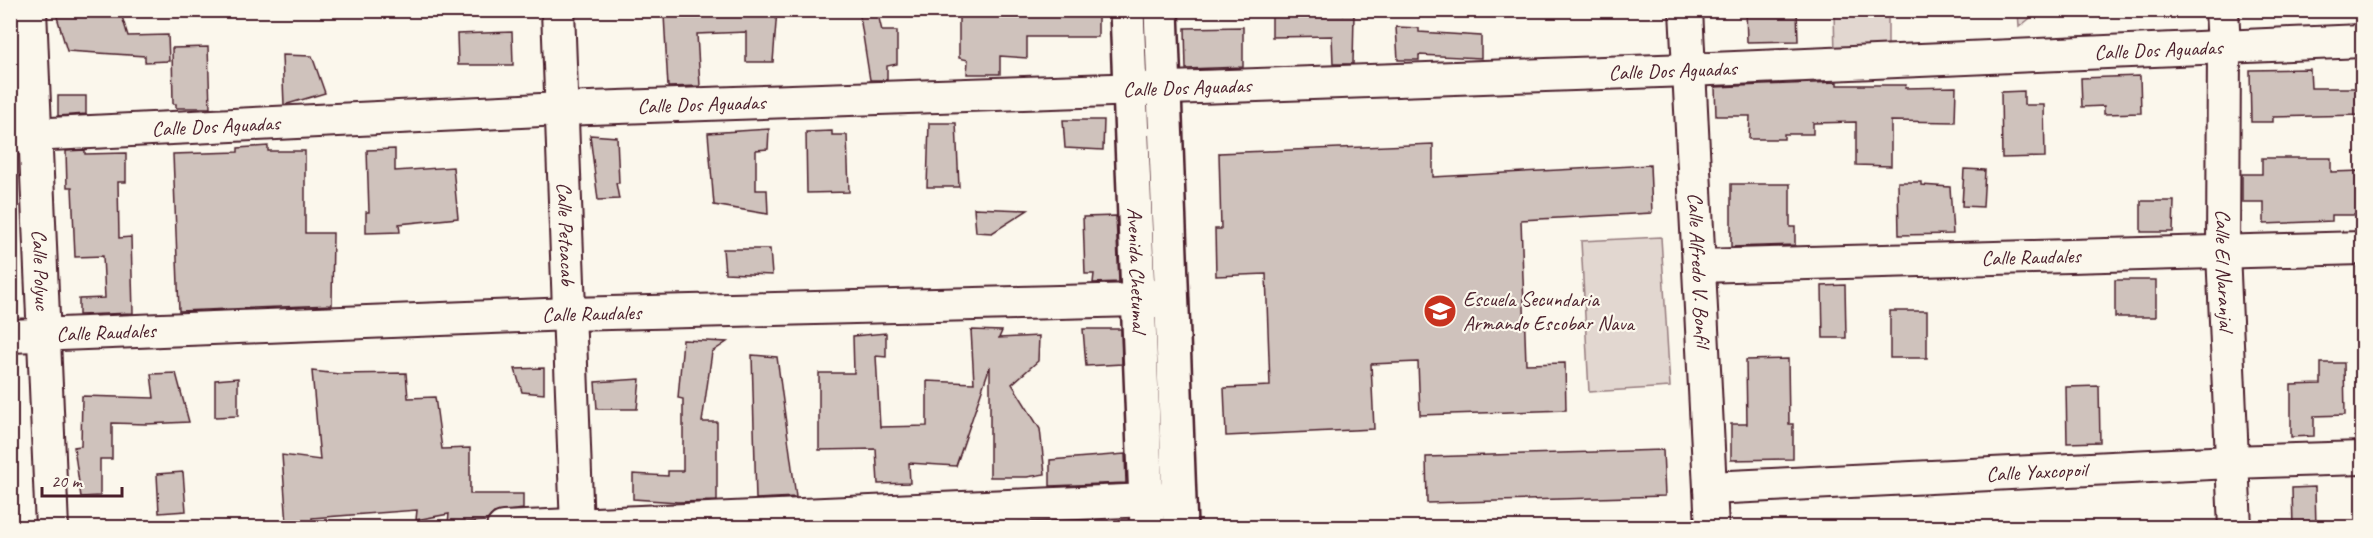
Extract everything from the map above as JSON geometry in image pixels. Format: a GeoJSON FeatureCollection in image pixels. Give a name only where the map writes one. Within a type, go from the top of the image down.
{"type":"FeatureCollection","features":[{"type":"Feature","properties":{"kind":"main road","name":"Avenida Chetumal"},"geometry":{"type":"LineString","coordinates":[[1127,10],[1146,514]]}},
{"type":"Feature","properties":{"kind":"main road","name":"Avenida Chetumal"},"geometry":{"type":"LineString","coordinates":[[1161,10],[1180,513]]}},
{"type":"Feature","properties":{"kind":"street","name":"Calle Polyuc"},"geometry":{"type":"LineString","coordinates":[[30,10],[23,136],[44,334],[52,528]]}},
{"type":"Feature","properties":{"kind":"street","name":"Calle Petcacab"},"geometry":{"type":"LineString","coordinates":[[558,10],[577,526]]}},
{"type":"Feature","properties":{"kind":"street","name":"Calle Alfredo V. Bonfil"},"geometry":{"type":"LineString","coordinates":[[1686,10],[1712,528]]}},
{"type":"Feature","properties":{"kind":"street","name":"Calle El Naranjal"},"geometry":{"type":"LineString","coordinates":[[2222,10],[2224,47],[2223,252],[2235,528]]}},
{"type":"Feature","properties":{"kind":"street","name":"Calle Dos Aguadas"},"geometry":{"type":"LineString","coordinates":[[23,136],[561,109],[1688,70],[2362,41]]}},
{"type":"Feature","properties":{"kind":"street","name":"Calle Raudales"},"geometry":{"type":"LineString","coordinates":[[1699,266],[2362,248]]}},
{"type":"Feature","properties":{"kind":"street","name":"Calle Raudales"},"geometry":{"type":"LineString","coordinates":[[10,336],[570,314],[1138,300],[1172,302]]}},
{"type":"Feature","properties":{"kind":"street","name":"Calle Yaxcopoil"},"geometry":{"type":"LineString","coordinates":[[1710,488],[2231,462],[2362,458]]}},
{"type":"Feature","properties":{"kind":"street"},"geometry":{"type":"LineString","coordinates":[[503,528],[1180,513]]}},
{"type":"Feature","properties":{"kind":"shaded area"},"geometry":{"type":"Polygon","coordinates":[[[2018,10],[2039,10],[2039,11],[2019,27],[2018,10]]]}},
{"type":"Feature","properties":{"kind":"shaded area"},"geometry":{"type":"Polygon","coordinates":[[[1834,11],[1888,11],[1888,50],[1835,56],[1834,11]]]}},
{"type":"Feature","properties":{"kind":"shaded area"},"geometry":{"type":"Polygon","coordinates":[[[1661,237],[1670,387],[1589,392],[1581,241],[1661,237]]]}},
{"type":"Feature","properties":{"kind":"building"},"geometry":{"type":"Polygon","coordinates":[[[55,10],[120,10],[128,36],[168,35],[169,61],[145,62],[145,56],[67,51],[55,10]]]}},
{"type":"Feature","properties":{"kind":"building"},"geometry":{"type":"Polygon","coordinates":[[[704,10],[777,10],[773,62],[746,62],[746,32],[697,34],[700,86],[668,87],[664,15],[704,14],[704,10]]]}},
{"type":"Feature","properties":{"kind":"building"},"geometry":{"type":"Polygon","coordinates":[[[859,10],[877,10],[882,31],[897,31],[897,64],[887,66],[887,80],[870,80],[859,10]]]}},
{"type":"Feature","properties":{"kind":"building"},"geometry":{"type":"Polygon","coordinates":[[[959,10],[1000,10],[1000,17],[1054,15],[1054,10],[1098,10],[1098,37],[1027,37],[1027,58],[1000,56],[1000,74],[967,74],[968,60],[959,58],[959,10]]]}},
{"type":"Feature","properties":{"kind":"building"},"geometry":{"type":"Polygon","coordinates":[[[1272,10],[1298,10],[1299,14],[1354,14],[1353,64],[1333,64],[1332,36],[1272,37],[1272,10]]]}},
{"type":"Feature","properties":{"kind":"building"},"geometry":{"type":"Polygon","coordinates":[[[1746,10],[1797,10],[1798,41],[1747,42],[1746,10]]]}},
{"type":"Feature","properties":{"kind":"building"},"geometry":{"type":"Polygon","coordinates":[[[1243,27],[1243,67],[1186,69],[1185,28],[1243,27]]]}},
{"type":"Feature","properties":{"kind":"building"},"geometry":{"type":"Polygon","coordinates":[[[1396,27],[1419,28],[1419,32],[1481,36],[1481,58],[1419,55],[1419,60],[1398,60],[1396,27]]]}},
{"type":"Feature","properties":{"kind":"building"},"geometry":{"type":"Polygon","coordinates":[[[512,32],[513,65],[458,65],[457,34],[512,32]]]}},
{"type":"Feature","properties":{"kind":"building"},"geometry":{"type":"Polygon","coordinates":[[[208,47],[210,108],[176,108],[176,104],[173,104],[172,48],[208,47]]]}},
{"type":"Feature","properties":{"kind":"building"},"geometry":{"type":"Polygon","coordinates":[[[282,55],[312,56],[325,93],[284,105],[282,55]]]}},
{"type":"Feature","properties":{"kind":"building"},"geometry":{"type":"Polygon","coordinates":[[[2310,69],[2311,88],[2362,88],[2362,115],[2273,117],[2273,122],[2251,122],[2250,70],[2310,69]]]}},
{"type":"Feature","properties":{"kind":"building"},"geometry":{"type":"Polygon","coordinates":[[[2140,76],[2141,113],[2104,114],[2104,106],[2082,107],[2081,78],[2140,76]]]}},
{"type":"Feature","properties":{"kind":"building"},"geometry":{"type":"Polygon","coordinates":[[[1837,82],[1837,85],[1906,85],[1905,88],[1956,87],[1955,122],[1891,121],[1891,166],[1856,165],[1856,122],[1813,123],[1813,134],[1784,134],[1784,139],[1749,139],[1750,116],[1716,116],[1715,87],[1837,82]]]}},
{"type":"Feature","properties":{"kind":"building"},"geometry":{"type":"Polygon","coordinates":[[[2024,91],[2024,105],[2044,105],[2045,157],[2002,158],[2001,92],[2024,91]]]}},
{"type":"Feature","properties":{"kind":"building"},"geometry":{"type":"Polygon","coordinates":[[[58,96],[86,96],[86,114],[58,116],[58,96]]]}},
{"type":"Feature","properties":{"kind":"building"},"geometry":{"type":"Polygon","coordinates":[[[1063,120],[1104,120],[1103,150],[1065,148],[1063,120]]]}},
{"type":"Feature","properties":{"kind":"building"},"geometry":{"type":"Polygon","coordinates":[[[929,123],[956,123],[959,187],[927,187],[929,123]]]}},
{"type":"Feature","properties":{"kind":"building"},"geometry":{"type":"Polygon","coordinates":[[[769,129],[768,149],[756,150],[756,190],[767,190],[768,214],[714,205],[708,133],[769,129]]]}},
{"type":"Feature","properties":{"kind":"building"},"geometry":{"type":"Polygon","coordinates":[[[832,131],[832,135],[847,135],[849,192],[807,193],[806,132],[832,131]]]}},
{"type":"Feature","properties":{"kind":"building"},"geometry":{"type":"Polygon","coordinates":[[[590,135],[617,137],[619,183],[616,183],[619,199],[598,200],[590,135]]]}},
{"type":"Feature","properties":{"kind":"building"},"geometry":{"type":"Polygon","coordinates":[[[1433,144],[1433,177],[1650,165],[1652,213],[1521,220],[1526,364],[1565,363],[1566,410],[1420,415],[1418,362],[1371,364],[1374,429],[1226,436],[1224,388],[1270,386],[1266,274],[1216,276],[1215,229],[1221,229],[1219,153],[1433,144]]]}},
{"type":"Feature","properties":{"kind":"building"},"geometry":{"type":"Polygon","coordinates":[[[268,146],[268,151],[305,151],[305,233],[333,233],[332,305],[179,311],[173,154],[238,152],[238,148],[268,146]]]}},
{"type":"Feature","properties":{"kind":"building"},"geometry":{"type":"Polygon","coordinates":[[[395,149],[395,171],[453,167],[458,218],[399,224],[400,232],[366,233],[366,212],[369,212],[367,150],[395,149]]]}},
{"type":"Feature","properties":{"kind":"building"},"geometry":{"type":"Polygon","coordinates":[[[85,150],[85,154],[126,153],[126,182],[118,182],[119,238],[131,237],[133,313],[79,315],[79,299],[105,298],[103,256],[75,257],[72,187],[67,187],[66,151],[85,150]]]}},
{"type":"Feature","properties":{"kind":"building"},"geometry":{"type":"Polygon","coordinates":[[[2262,158],[2331,158],[2331,172],[2362,171],[2362,215],[2332,215],[2332,221],[2264,224],[2264,202],[2242,202],[2242,174],[2262,174],[2262,158]]]}},
{"type":"Feature","properties":{"kind":"building"},"geometry":{"type":"Polygon","coordinates":[[[1964,169],[1985,170],[1983,207],[1962,206],[1964,169]]]}},
{"type":"Feature","properties":{"kind":"building"},"geometry":{"type":"Polygon","coordinates":[[[1898,182],[1921,182],[1921,185],[1950,187],[1953,234],[1899,235],[1898,182]]]}},
{"type":"Feature","properties":{"kind":"building"},"geometry":{"type":"Polygon","coordinates":[[[1731,184],[1790,184],[1790,227],[1795,227],[1795,245],[1731,247],[1731,184]]]}},
{"type":"Feature","properties":{"kind":"building"},"geometry":{"type":"Polygon","coordinates":[[[2141,201],[2174,201],[2173,232],[2141,232],[2141,201]]]}},
{"type":"Feature","properties":{"kind":"building"},"geometry":{"type":"Polygon","coordinates":[[[974,208],[1028,210],[992,233],[976,232],[974,208]]]}},
{"type":"Feature","properties":{"kind":"building"},"geometry":{"type":"Polygon","coordinates":[[[1116,216],[1119,282],[1093,283],[1094,274],[1085,274],[1083,217],[1116,216]]]}},
{"type":"Feature","properties":{"kind":"building"},"geometry":{"type":"Polygon","coordinates":[[[723,249],[770,249],[772,275],[725,273],[723,249]]]}},
{"type":"Feature","properties":{"kind":"building"},"geometry":{"type":"Polygon","coordinates":[[[2115,280],[2156,280],[2156,317],[2115,317],[2115,280]]]}},
{"type":"Feature","properties":{"kind":"building"},"geometry":{"type":"Polygon","coordinates":[[[1845,285],[1846,338],[1823,338],[1822,286],[1845,285]]]}},
{"type":"Feature","properties":{"kind":"building"},"geometry":{"type":"Polygon","coordinates":[[[1890,311],[1927,311],[1927,358],[1890,358],[1890,311]]]}},
{"type":"Feature","properties":{"kind":"building"},"geometry":{"type":"Polygon","coordinates":[[[1083,329],[1121,329],[1122,364],[1086,366],[1083,329]]]}},
{"type":"Feature","properties":{"kind":"building"},"geometry":{"type":"Polygon","coordinates":[[[971,330],[1002,331],[999,338],[1039,336],[1038,361],[1012,384],[1040,429],[1045,474],[1027,477],[990,477],[990,366],[956,466],[909,463],[910,483],[878,484],[876,449],[819,450],[819,373],[854,373],[853,336],[886,333],[886,357],[876,356],[880,427],[927,426],[927,381],[974,383],[971,330]]]}},
{"type":"Feature","properties":{"kind":"building"},"geometry":{"type":"Polygon","coordinates":[[[683,340],[727,342],[712,352],[702,422],[717,422],[717,501],[678,502],[633,499],[633,474],[668,476],[668,471],[683,471],[683,399],[678,398],[683,340]]]}},
{"type":"Feature","properties":{"kind":"building"},"geometry":{"type":"Polygon","coordinates":[[[752,355],[777,357],[796,497],[756,499],[752,355]]]}},
{"type":"Feature","properties":{"kind":"building"},"geometry":{"type":"Polygon","coordinates":[[[1788,359],[1789,424],[1793,424],[1793,459],[1731,460],[1731,424],[1747,424],[1746,360],[1788,359]]]}},
{"type":"Feature","properties":{"kind":"building"},"geometry":{"type":"Polygon","coordinates":[[[2321,363],[2344,363],[2345,415],[2314,416],[2314,436],[2291,437],[2291,385],[2321,384],[2321,363]]]}},
{"type":"Feature","properties":{"kind":"building"},"geometry":{"type":"Polygon","coordinates":[[[544,368],[544,394],[522,392],[515,369],[544,368]]]}},
{"type":"Feature","properties":{"kind":"building"},"geometry":{"type":"Polygon","coordinates":[[[312,371],[339,374],[406,373],[408,398],[435,397],[442,449],[470,448],[470,494],[523,494],[523,509],[494,513],[487,521],[448,523],[449,514],[416,520],[417,510],[312,518],[312,526],[287,525],[282,455],[320,460],[312,371]]]}},
{"type":"Feature","properties":{"kind":"building"},"geometry":{"type":"Polygon","coordinates":[[[176,373],[189,422],[112,423],[112,459],[100,459],[100,496],[81,497],[74,447],[81,446],[82,396],[154,398],[151,374],[176,373]]]}},
{"type":"Feature","properties":{"kind":"building"},"geometry":{"type":"Polygon","coordinates":[[[238,378],[238,416],[215,417],[215,380],[238,378]]]}},
{"type":"Feature","properties":{"kind":"building"},"geometry":{"type":"Polygon","coordinates":[[[640,379],[637,409],[597,409],[595,382],[640,379]]]}},
{"type":"Feature","properties":{"kind":"building"},"geometry":{"type":"Polygon","coordinates":[[[2099,386],[2100,442],[2067,443],[2066,387],[2099,386]]]}},
{"type":"Feature","properties":{"kind":"building"},"geometry":{"type":"Polygon","coordinates":[[[1663,450],[1665,496],[1427,503],[1426,457],[1663,450]]]}},
{"type":"Feature","properties":{"kind":"building"},"geometry":{"type":"Polygon","coordinates":[[[1125,454],[1126,483],[1050,486],[1050,460],[1125,454]]]}},
{"type":"Feature","properties":{"kind":"building"},"geometry":{"type":"Polygon","coordinates":[[[183,472],[186,511],[159,513],[157,474],[183,472]]]}},
{"type":"Feature","properties":{"kind":"building"},"geometry":{"type":"Polygon","coordinates":[[[2315,487],[2316,528],[2293,528],[2292,488],[2315,487]]]}},
{"type":"Feature","properties":{"kind":"place","name":"Escuela Secundaria Armando Escobar Nava"},"geometry":{"type":"Point","coordinates":[1440,311]}}]}
